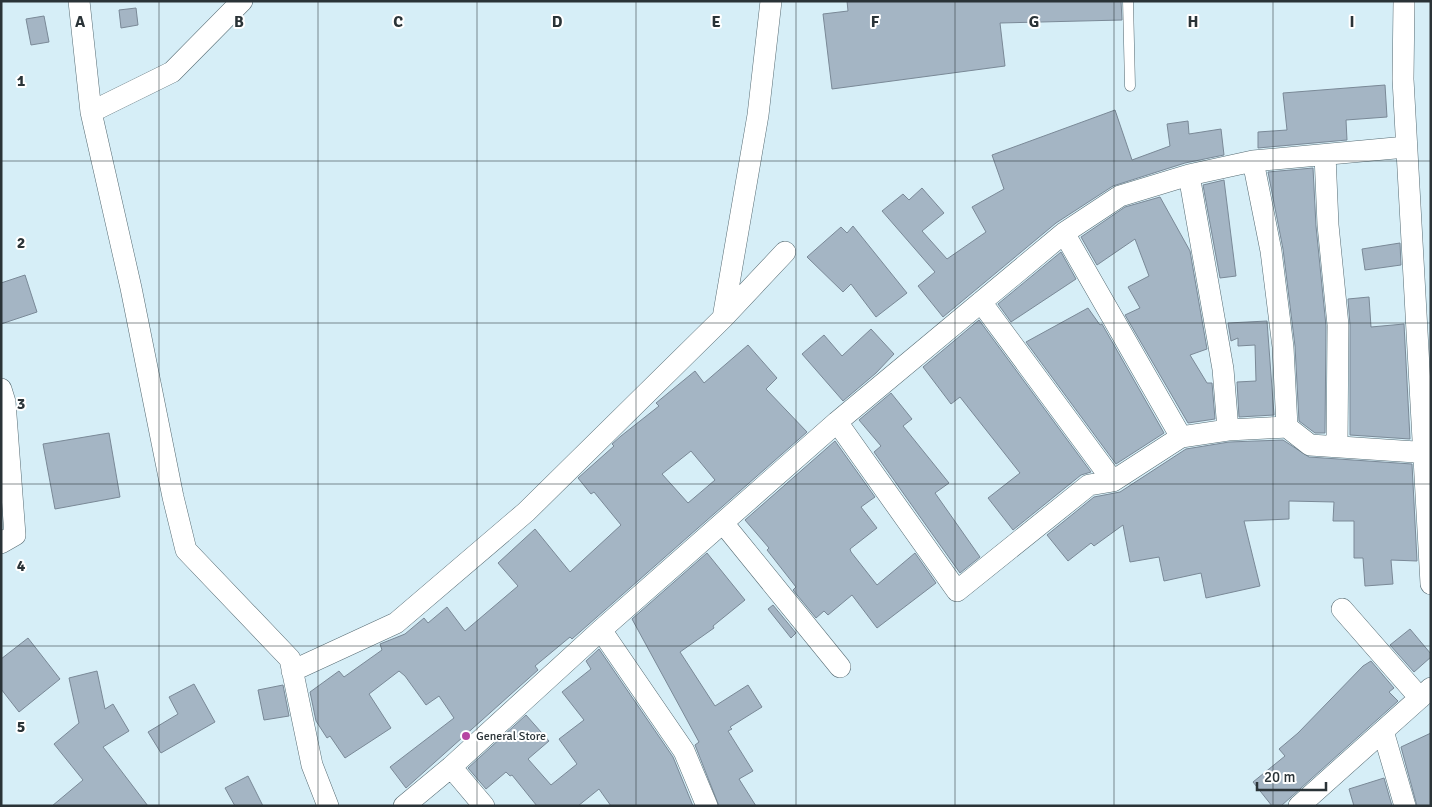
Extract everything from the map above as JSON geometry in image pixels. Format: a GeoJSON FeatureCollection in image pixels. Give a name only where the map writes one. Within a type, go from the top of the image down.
{"type":"FeatureCollection","features":[{"type":"Feature","properties":{"kind":"street"},"geometry":{"type":"LineString","coordinates":[[79,1],[91,112],[131,288],[173,497],[186,550],[290,659],[312,765],[328,806]]}},
{"type":"Feature","properties":{"kind":"street"},"geometry":{"type":"LineString","coordinates":[[91,112],[172,72],[242,1]]}},
{"type":"Feature","properties":{"kind":"street"},"geometry":{"type":"LineString","coordinates":[[723,318],[758,116],[771,1]]}},
{"type":"Feature","properties":{"kind":"street"},"geometry":{"type":"LineString","coordinates":[[1404,1],[1403,79],[1406,147],[1427,453],[1431,584]]}},
{"type":"Feature","properties":{"kind":"street"},"geometry":{"type":"LineString","coordinates":[[404,806],[452,768],[601,630],[837,422],[1064,234],[1120,196],[1189,175],[1253,161],[1406,147]]}},
{"type":"Feature","properties":{"kind":"street"},"geometry":{"type":"LineString","coordinates":[[1324,155],[1328,225],[1338,326],[1337,446]]}},
{"type":"Feature","properties":{"kind":"street"},"geometry":{"type":"LineString","coordinates":[[1253,161],[1271,251],[1283,347],[1287,427]]}},
{"type":"Feature","properties":{"kind":"street"},"geometry":{"type":"LineString","coordinates":[[1189,175],[1222,369],[1228,430]]}},
{"type":"Feature","properties":{"kind":"street"},"geometry":{"type":"LineString","coordinates":[[1064,234],[1181,438]]}},
{"type":"Feature","properties":{"kind":"street"},"geometry":{"type":"LineString","coordinates":[[292,672],[396,623],[526,512],[723,318],[785,252]]}},
{"type":"Feature","properties":{"kind":"street"},"geometry":{"type":"LineString","coordinates":[[981,302],[1112,480]]}},
{"type":"Feature","properties":{"kind":"street"},"geometry":{"type":"LineString","coordinates":[[1,389],[5,402],[15,535],[1,543]]}},
{"type":"Feature","properties":{"kind":"street"},"geometry":{"type":"LineString","coordinates":[[837,422],[957,591],[1089,485],[1112,480],[1181,438],[1228,430],[1287,427],[1310,445],[1427,453]]}},
{"type":"Feature","properties":{"kind":"street"},"geometry":{"type":"LineString","coordinates":[[723,523],[840,667]]}},
{"type":"Feature","properties":{"kind":"street"},"geometry":{"type":"LineString","coordinates":[[1298,806],[1425,693],[1342,609]]}},
{"type":"Feature","properties":{"kind":"street"},"geometry":{"type":"LineString","coordinates":[[601,630],[684,752],[707,806]]}},
{"type":"Feature","properties":{"kind":"street"},"geometry":{"type":"LineString","coordinates":[[1383,731],[1405,806]]}},
{"type":"Feature","properties":{"kind":"street"},"geometry":{"type":"LineString","coordinates":[[452,768],[484,806]]}},
{"type":"Feature","properties":{"kind":"lane"},"geometry":{"type":"LineString","coordinates":[[1128,1],[1130,86]]}},
{"type":"Feature","properties":{"kind":"building"},"geometry":{"type":"Polygon","coordinates":[[[847,1],[1121,1],[1122,20],[1000,23],[1005,66],[832,89],[823,14],[848,11],[847,1]]]}},
{"type":"Feature","properties":{"kind":"building"},"geometry":{"type":"Polygon","coordinates":[[[136,8],[138,25],[121,28],[119,10],[136,8]]]}},
{"type":"Feature","properties":{"kind":"building"},"geometry":{"type":"Polygon","coordinates":[[[44,16],[49,42],[31,45],[26,19],[44,16]]]}},
{"type":"Feature","properties":{"kind":"building"},"geometry":{"type":"Polygon","coordinates":[[[1385,85],[1387,117],[1346,120],[1347,140],[1258,148],[1258,132],[1287,130],[1283,93],[1385,85]]]}},
{"type":"Feature","properties":{"kind":"building"},"geometry":{"type":"Polygon","coordinates":[[[1115,110],[1132,160],[1170,146],[1167,124],[1188,121],[1189,134],[1221,129],[1224,155],[1185,163],[1113,186],[1056,223],[943,317],[918,286],[935,272],[882,211],[903,194],[909,200],[922,188],[944,213],[922,231],[947,259],[986,232],[972,207],[1004,189],[992,155],[1115,110]]]}},
{"type":"Feature","properties":{"kind":"building"},"geometry":{"type":"Polygon","coordinates":[[[1313,168],[1316,226],[1326,326],[1325,433],[1315,433],[1299,421],[1295,346],[1283,249],[1268,172],[1313,168]]]}},
{"type":"Feature","properties":{"kind":"building"},"geometry":{"type":"Polygon","coordinates":[[[1224,180],[1236,276],[1220,278],[1203,185],[1224,180]]]}},
{"type":"Feature","properties":{"kind":"building"},"geometry":{"type":"Polygon","coordinates":[[[1160,197],[1190,251],[1207,349],[1190,355],[1207,383],[1212,383],[1215,419],[1188,423],[1125,315],[1140,308],[1128,287],[1149,276],[1135,239],[1097,265],[1081,237],[1125,207],[1160,197]]]}},
{"type":"Feature","properties":{"kind":"building"},"geometry":{"type":"Polygon","coordinates":[[[853,226],[907,293],[876,317],[851,284],[843,292],[807,257],[841,227],[847,233],[853,226]]]}},
{"type":"Feature","properties":{"kind":"building"},"geometry":{"type":"Polygon","coordinates":[[[1400,243],[1401,265],[1365,270],[1362,249],[1400,243]]]}},
{"type":"Feature","properties":{"kind":"building"},"geometry":{"type":"Polygon","coordinates":[[[1061,252],[1076,279],[1011,322],[998,304],[1061,252]]]}},
{"type":"Feature","properties":{"kind":"building"},"geometry":{"type":"Polygon","coordinates":[[[25,275],[37,312],[1,324],[1,283],[25,275]]]}},
{"type":"Feature","properties":{"kind":"building"},"geometry":{"type":"Polygon","coordinates":[[[1369,297],[1371,327],[1404,324],[1410,439],[1350,435],[1350,325],[1348,299],[1369,297]]]}},
{"type":"Feature","properties":{"kind":"building"},"geometry":{"type":"Polygon","coordinates":[[[1088,308],[1100,325],[1102,324],[1164,433],[1116,464],[1026,342],[1088,308]]]}},
{"type":"Feature","properties":{"kind":"building"},"geometry":{"type":"Polygon","coordinates":[[[979,320],[1091,472],[1081,475],[1013,530],[988,498],[1020,473],[960,397],[951,404],[923,367],[979,320]]]}},
{"type":"Feature","properties":{"kind":"building"},"geometry":{"type":"Polygon","coordinates":[[[1267,321],[1274,415],[1239,417],[1237,382],[1256,381],[1255,345],[1238,346],[1238,338],[1231,341],[1228,323],[1267,321]]]}},
{"type":"Feature","properties":{"kind":"building"},"geometry":{"type":"Polygon","coordinates":[[[871,329],[894,354],[876,373],[843,401],[802,354],[824,335],[842,356],[871,329]]]}},
{"type":"Feature","properties":{"kind":"building"},"geometry":{"type":"Polygon","coordinates":[[[748,345],[777,378],[766,389],[807,432],[572,639],[570,637],[535,666],[538,670],[406,788],[390,767],[454,718],[439,696],[426,705],[405,676],[399,671],[369,694],[391,728],[345,758],[330,736],[327,738],[316,721],[310,692],[339,671],[344,677],[382,650],[380,644],[405,634],[424,618],[428,623],[447,607],[465,631],[518,586],[498,563],[535,529],[570,572],[621,525],[594,492],[591,494],[578,478],[614,446],[612,444],[621,436],[659,406],[656,403],[695,371],[704,383],[748,345]],[[691,451],[662,474],[688,503],[715,480],[691,451]]]}},
{"type":"Feature","properties":{"kind":"building"},"geometry":{"type":"Polygon","coordinates":[[[891,393],[912,419],[903,426],[949,483],[935,493],[980,557],[960,573],[874,452],[881,446],[859,420],[891,393]]]}},
{"type":"Feature","properties":{"kind":"building"},"geometry":{"type":"Polygon","coordinates":[[[109,433],[120,497],[55,509],[43,444],[109,433]]]}},
{"type":"Feature","properties":{"kind":"building"},"geometry":{"type":"Polygon","coordinates":[[[1283,440],[1309,457],[1412,464],[1417,561],[1391,560],[1393,584],[1365,586],[1363,558],[1354,558],[1354,521],[1333,521],[1334,502],[1289,501],[1289,519],[1244,521],[1260,586],[1206,598],[1201,573],[1164,581],[1159,557],[1130,562],[1123,525],[1094,546],[1091,543],[1068,561],[1047,535],[1094,497],[1120,492],[1186,449],[1229,442],[1283,440]]]}},
{"type":"Feature","properties":{"kind":"building"},"geometry":{"type":"Polygon","coordinates":[[[835,441],[875,497],[861,507],[877,528],[850,549],[851,552],[877,585],[915,553],[936,583],[877,628],[852,595],[828,615],[824,611],[816,618],[793,590],[796,587],[767,550],[769,548],[745,520],[835,441]]]}},
{"type":"Feature","properties":{"kind":"building"},"geometry":{"type":"Polygon","coordinates":[[[707,553],[745,600],[713,626],[714,628],[680,652],[715,706],[748,685],[762,707],[730,727],[732,729],[728,731],[753,771],[739,779],[756,806],[719,806],[695,745],[699,742],[632,619],[707,553]]]}},
{"type":"Feature","properties":{"kind":"building"},"geometry":{"type":"Polygon","coordinates":[[[773,605],[796,633],[791,638],[768,609],[773,605]]]}},
{"type":"Feature","properties":{"kind":"building"},"geometry":{"type":"Polygon","coordinates":[[[1410,629],[1431,654],[1431,657],[1414,672],[1390,645],[1410,629]]]}},
{"type":"Feature","properties":{"kind":"building"},"geometry":{"type":"Polygon","coordinates":[[[28,638],[60,679],[19,712],[1,689],[1,659],[28,638]]]}},
{"type":"Feature","properties":{"kind":"building"},"geometry":{"type":"Polygon","coordinates":[[[599,649],[673,757],[693,806],[611,806],[599,789],[578,806],[537,806],[512,775],[510,776],[506,772],[486,789],[468,768],[526,715],[549,741],[528,759],[551,785],[577,764],[559,739],[584,720],[562,692],[591,669],[586,661],[599,649]]]}},
{"type":"Feature","properties":{"kind":"building"},"geometry":{"type":"Polygon","coordinates":[[[1371,661],[1394,688],[1389,692],[1398,701],[1281,806],[1272,806],[1253,782],[1285,756],[1279,749],[1298,733],[1363,666],[1371,661]]]}},
{"type":"Feature","properties":{"kind":"building"},"geometry":{"type":"Polygon","coordinates":[[[97,671],[105,709],[113,704],[129,731],[103,747],[148,806],[52,806],[83,780],[54,744],[79,723],[69,678],[97,671]]]}},
{"type":"Feature","properties":{"kind":"building"},"geometry":{"type":"Polygon","coordinates":[[[194,684],[215,722],[161,753],[148,732],[178,714],[169,697],[194,684]]]}},
{"type":"Feature","properties":{"kind":"building"},"geometry":{"type":"Polygon","coordinates":[[[283,685],[289,716],[264,720],[258,690],[283,685]]]}},
{"type":"Feature","properties":{"kind":"building"},"geometry":{"type":"Polygon","coordinates":[[[1431,733],[1431,806],[1417,806],[1401,747],[1431,733]]]}},
{"type":"Feature","properties":{"kind":"building"},"geometry":{"type":"Polygon","coordinates":[[[248,776],[263,806],[235,806],[225,788],[248,776]]]}},
{"type":"Feature","properties":{"kind":"building"},"geometry":{"type":"Polygon","coordinates":[[[1384,778],[1392,806],[1354,806],[1349,789],[1384,778]]]}},
{"type":"Feature","properties":{"kind":"place","name":"General Store"},"geometry":{"type":"Point","coordinates":[466,736]}}]}
